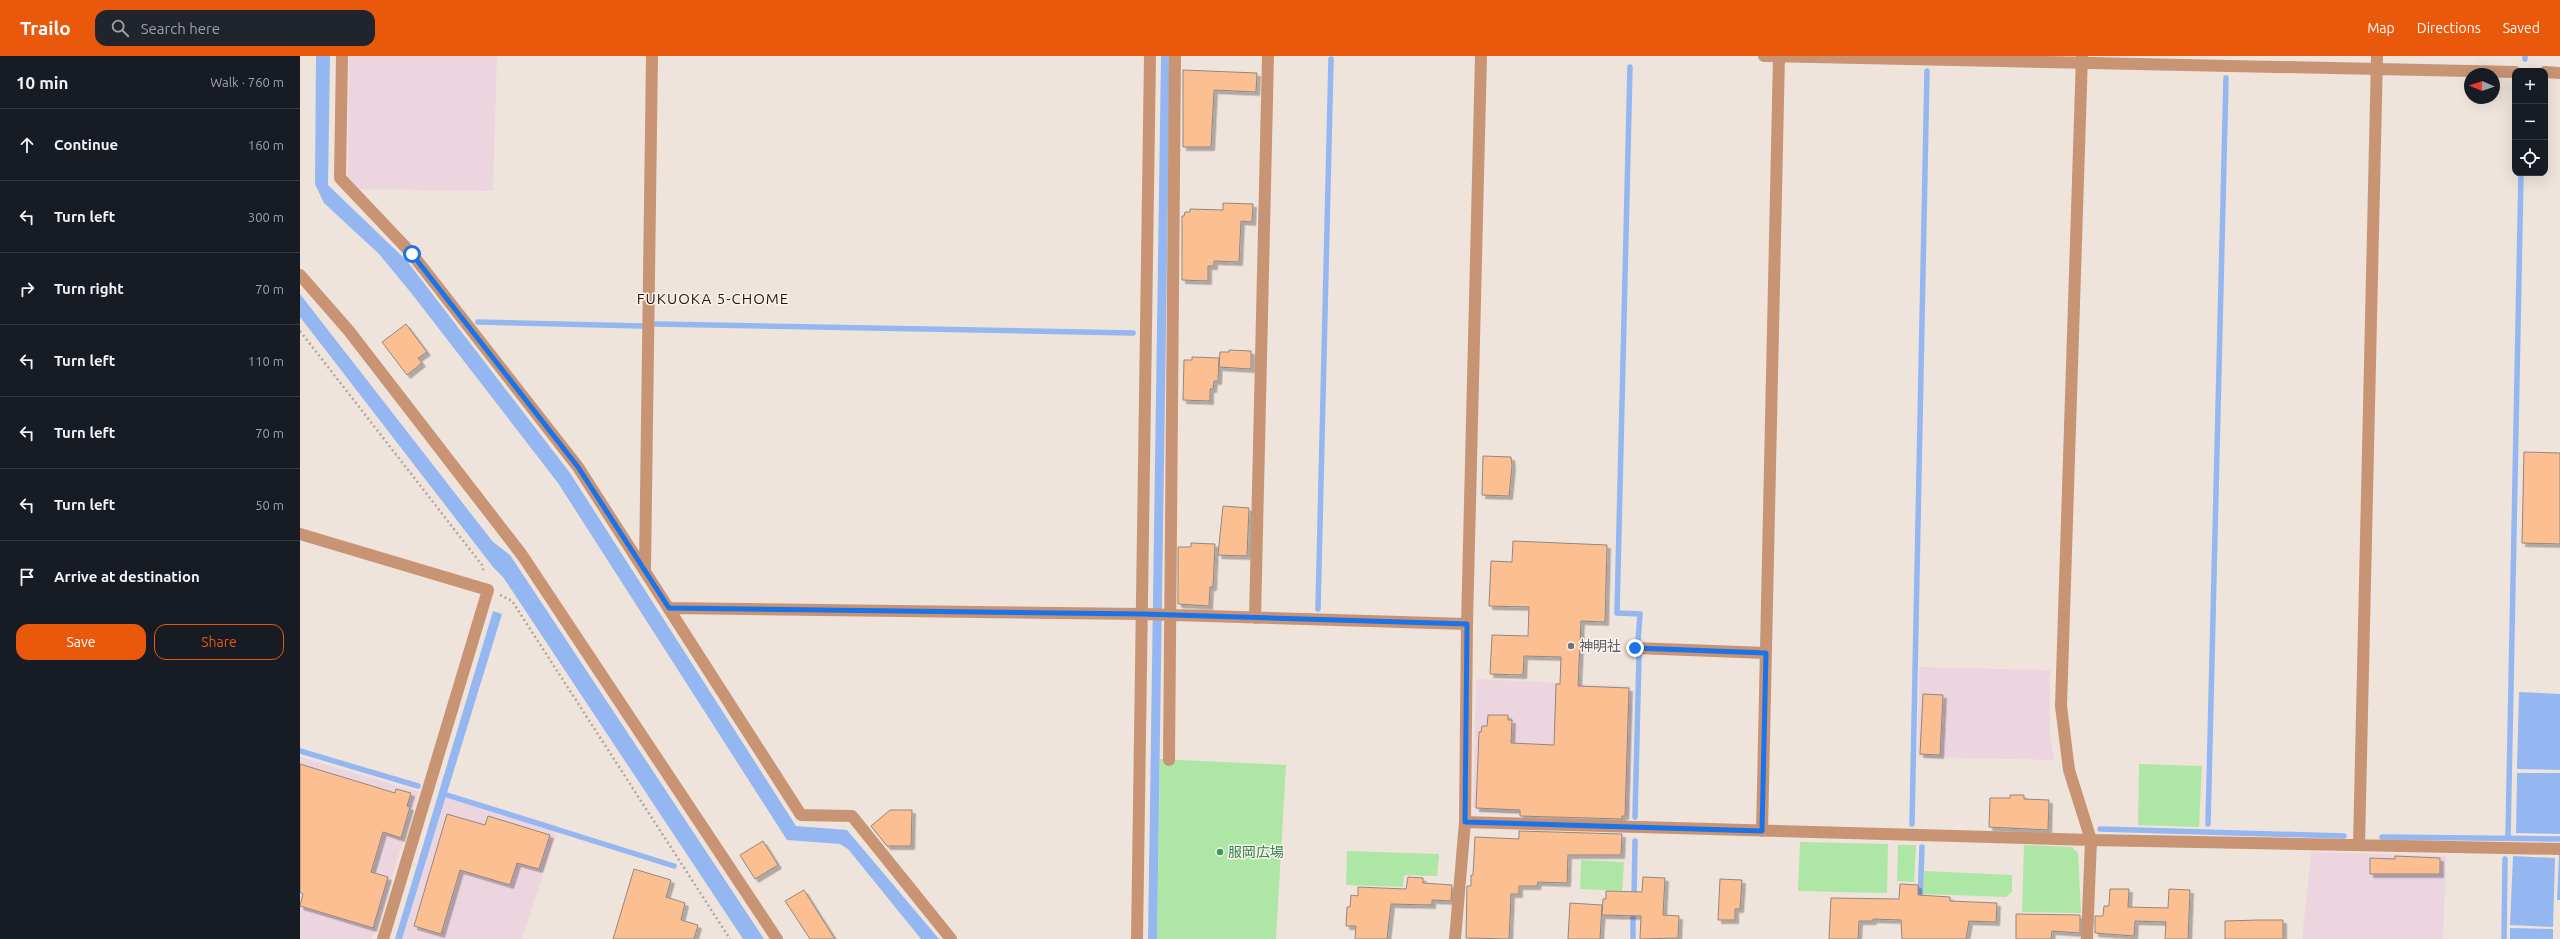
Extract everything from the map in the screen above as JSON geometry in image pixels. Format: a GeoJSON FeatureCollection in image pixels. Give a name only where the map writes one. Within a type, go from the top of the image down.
{"type":"FeatureCollection","features":[{"type":"Feature","properties":{"kind":"street"},"geometry":{"type":"LineString","coordinates":[[342,56],[340,178],[412,254],[578,467],[645,569],[801,815],[852,816],[951,939]]}},
{"type":"Feature","properties":{"kind":"street"},"geometry":{"type":"LineString","coordinates":[[645,569],[652,56]]}},
{"type":"Feature","properties":{"kind":"street"},"geometry":{"type":"LineString","coordinates":[[1137,939],[1150,56]]}},
{"type":"Feature","properties":{"kind":"street"},"geometry":{"type":"LineString","coordinates":[[1169,760],[1175,56]]}},
{"type":"Feature","properties":{"kind":"street"},"geometry":{"type":"LineString","coordinates":[[1255,618],[1268,56]]}},
{"type":"Feature","properties":{"kind":"street"},"geometry":{"type":"LineString","coordinates":[[1455,939],[1465,822],[1467,624],[1481,56]]}},
{"type":"Feature","properties":{"kind":"street"},"geometry":{"type":"LineString","coordinates":[[1764,56],[2082,59],[2512,72]]}},
{"type":"Feature","properties":{"kind":"street"},"geometry":{"type":"LineString","coordinates":[[1762,831],[1779,56]]}},
{"type":"Feature","properties":{"kind":"street"},"geometry":{"type":"LineString","coordinates":[[2359,845],[2377,56]]}},
{"type":"Feature","properties":{"kind":"street"},"geometry":{"type":"LineString","coordinates":[[2082,59],[2061,706],[2069,770],[2091,840],[2087,939]]}},
{"type":"Feature","properties":{"kind":"street"},"geometry":{"type":"LineString","coordinates":[[2548,72],[2560,72]]}},
{"type":"Feature","properties":{"kind":"street"},"geometry":{"type":"LineString","coordinates":[[300,275],[349,331],[522,555],[777,939]]}},
{"type":"Feature","properties":{"kind":"street"},"geometry":{"type":"LineString","coordinates":[[300,534],[488,590],[383,939]]}},
{"type":"Feature","properties":{"kind":"street"},"geometry":{"type":"LineString","coordinates":[[669,608],[1142,614],[1467,624]]}},
{"type":"Feature","properties":{"kind":"street"},"geometry":{"type":"LineString","coordinates":[[1635,648],[1766,653]]}},
{"type":"Feature","properties":{"kind":"street"},"geometry":{"type":"LineString","coordinates":[[1465,822],[2091,840],[2560,849]]}},
{"type":"Feature","properties":{"kind":"path"},"geometry":{"type":"LineString","coordinates":[[300,331],[482,565],[488,590],[512,601],[730,939]]}},
{"type":"Feature","properties":{"kind":"shaded area"},"geometry":{"type":"Polygon","coordinates":[[[349,56],[497,56],[493,191],[356,189],[348,178],[349,56]]]}},
{"type":"Feature","properties":{"kind":"shaded area"},"geometry":{"type":"Polygon","coordinates":[[[1919,667],[2050,670],[2050,734],[2054,760],[1918,757],[1919,667]]]}},
{"type":"Feature","properties":{"kind":"shaded area"},"geometry":{"type":"Polygon","coordinates":[[[1476,679],[1631,686],[1630,816],[1479,812],[1473,806],[1476,679]]]}},
{"type":"Feature","properties":{"kind":"shaded area"},"geometry":{"type":"Polygon","coordinates":[[[300,757],[419,792],[372,939],[300,939],[300,757]]]}},
{"type":"Feature","properties":{"kind":"shaded area"},"geometry":{"type":"Polygon","coordinates":[[[447,793],[559,826],[522,939],[402,939],[447,793]]]}},
{"type":"Feature","properties":{"kind":"shaded area"},"geometry":{"type":"Polygon","coordinates":[[[2311,852],[2446,856],[2443,939],[2302,939],[2311,852]]]}},
{"type":"Feature","properties":{"kind":"green space","name":"服岡広場"},"geometry":{"type":"Polygon","coordinates":[[[1160,759],[1286,765],[1276,939],[1157,939],[1160,759]]]}},
{"type":"Feature","properties":{"kind":"green space"},"geometry":{"type":"Polygon","coordinates":[[[2139,764],[2202,766],[2199,827],[2138,825],[2139,764]]]}},
{"type":"Feature","properties":{"kind":"green space"},"geometry":{"type":"Polygon","coordinates":[[[1800,842],[1888,844],[1887,893],[1798,891],[1800,842]]]}},
{"type":"Feature","properties":{"kind":"green space"},"geometry":{"type":"Polygon","coordinates":[[[1898,845],[1916,845],[1914,882],[1897,881],[1898,845]]]}},
{"type":"Feature","properties":{"kind":"green space"},"geometry":{"type":"Polygon","coordinates":[[[2024,845],[2072,847],[2078,853],[2081,913],[2022,912],[2024,845]]]}},
{"type":"Feature","properties":{"kind":"green space"},"geometry":{"type":"Polygon","coordinates":[[[1347,851],[1439,854],[1437,876],[1404,875],[1403,887],[1346,885],[1347,851]]]}},
{"type":"Feature","properties":{"kind":"green space"},"geometry":{"type":"Polygon","coordinates":[[[1581,860],[1624,862],[1622,891],[1580,889],[1581,860]]]}},
{"type":"Feature","properties":{"kind":"green space"},"geometry":{"type":"Polygon","coordinates":[[[1924,871],[2012,875],[2012,892],[2006,897],[1923,894],[1924,871]]]}},
{"type":"Feature","properties":{"kind":"water"},"geometry":{"type":"Polygon","coordinates":[[[316,56],[330,56],[328,185],[407,261],[570,473],[796,826],[847,830],[939,939],[921,939],[848,849],[840,844],[787,840],[558,483],[412,294],[379,254],[324,203],[315,184],[316,56]]]}},
{"type":"Feature","properties":{"kind":"water"},"geometry":{"type":"Polygon","coordinates":[[[1161,56],[1170,56],[1157,939],[1148,939],[1161,56]]]}},
{"type":"Feature","properties":{"kind":"water"},"geometry":{"type":"Polygon","coordinates":[[[300,294],[493,542],[510,555],[764,939],[743,939],[503,577],[493,567],[300,317],[300,294]]]}},
{"type":"Feature","properties":{"kind":"water"},"geometry":{"type":"Polygon","coordinates":[[[493,611],[502,614],[402,939],[395,939],[493,611]]]}},
{"type":"Feature","properties":{"kind":"water"},"geometry":{"type":"Polygon","coordinates":[[[2519,692],[2560,694],[2560,770],[2517,769],[2519,692]]]}},
{"type":"Feature","properties":{"kind":"water"},"geometry":{"type":"Polygon","coordinates":[[[2517,773],[2560,773],[2560,834],[2516,833],[2517,773]]]}},
{"type":"Feature","properties":{"kind":"water"},"geometry":{"type":"Polygon","coordinates":[[[2559,855],[2560,900],[2557,900],[2559,855]]]}},
{"type":"Feature","properties":{"kind":"water"},"geometry":{"type":"Polygon","coordinates":[[[2513,856],[2555,858],[2553,927],[2510,925],[2513,856]]]}},
{"type":"Feature","properties":{"kind":"water"},"geometry":{"type":"Polygon","coordinates":[[[2510,928],[2553,929],[2553,939],[2510,939],[2510,928]]]}},
{"type":"Feature","properties":{"kind":"building"},"geometry":{"type":"Polygon","coordinates":[[[1183,70],[1257,73],[1256,92],[1214,90],[1211,147],[1183,147],[1183,70]]]}},
{"type":"Feature","properties":{"kind":"building"},"geometry":{"type":"Polygon","coordinates":[[[1223,203],[1253,204],[1252,222],[1241,221],[1239,262],[1214,261],[1214,266],[1208,266],[1208,281],[1182,280],[1182,216],[1184,216],[1185,212],[1190,212],[1190,209],[1223,210],[1223,203]]]}},
{"type":"Feature","properties":{"kind":"building"},"geometry":{"type":"Polygon","coordinates":[[[406,324],[427,352],[418,358],[422,363],[407,375],[382,342],[406,324]]]}},
{"type":"Feature","properties":{"kind":"building"},"geometry":{"type":"Polygon","coordinates":[[[1229,350],[1251,351],[1251,369],[1219,367],[1220,352],[1229,352],[1229,350]]]}},
{"type":"Feature","properties":{"kind":"building"},"geometry":{"type":"Polygon","coordinates":[[[1192,357],[1219,358],[1218,381],[1214,381],[1213,389],[1210,389],[1210,401],[1183,400],[1184,360],[1192,360],[1192,357]]]}},
{"type":"Feature","properties":{"kind":"building"},"geometry":{"type":"Polygon","coordinates":[[[2524,452],[2560,453],[2560,544],[2522,543],[2524,452]]]}},
{"type":"Feature","properties":{"kind":"building"},"geometry":{"type":"Polygon","coordinates":[[[1483,456],[1511,457],[1512,466],[1509,496],[1482,495],[1483,456]]]}},
{"type":"Feature","properties":{"kind":"building"},"geometry":{"type":"Polygon","coordinates":[[[1223,506],[1249,508],[1247,556],[1218,555],[1223,506]]]}},
{"type":"Feature","properties":{"kind":"building"},"geometry":{"type":"Polygon","coordinates":[[[1513,541],[1607,545],[1605,622],[1581,621],[1578,686],[1629,688],[1625,816],[1622,816],[1622,819],[1520,816],[1520,810],[1476,808],[1479,732],[1481,732],[1482,726],[1487,726],[1488,715],[1508,715],[1508,720],[1512,720],[1511,743],[1554,745],[1556,684],[1560,684],[1561,657],[1524,656],[1523,675],[1490,674],[1492,635],[1528,636],[1529,607],[1489,606],[1491,561],[1512,562],[1513,541]]]}},
{"type":"Feature","properties":{"kind":"building"},"geometry":{"type":"Polygon","coordinates":[[[1191,543],[1215,544],[1213,587],[1210,587],[1209,606],[1178,604],[1178,547],[1191,547],[1191,543]]]}},
{"type":"Feature","properties":{"kind":"building"},"geometry":{"type":"Polygon","coordinates":[[[1923,694],[1943,695],[1940,755],[1920,754],[1923,694]]]}},
{"type":"Feature","properties":{"kind":"building"},"geometry":{"type":"Polygon","coordinates":[[[300,764],[395,793],[396,789],[411,793],[407,806],[410,807],[401,838],[383,832],[371,872],[388,877],[373,928],[300,906],[303,894],[300,892],[300,764]]]}},
{"type":"Feature","properties":{"kind":"building"},"geometry":{"type":"Polygon","coordinates":[[[2010,795],[2024,795],[2024,799],[2049,800],[2048,830],[1989,827],[1990,798],[2010,798],[2010,795]]]}},
{"type":"Feature","properties":{"kind":"building"},"geometry":{"type":"Polygon","coordinates":[[[890,810],[912,810],[911,846],[887,846],[871,826],[890,810]]]}},
{"type":"Feature","properties":{"kind":"building"},"geometry":{"type":"Polygon","coordinates":[[[447,814],[485,825],[488,816],[550,835],[539,869],[517,863],[510,885],[460,870],[441,934],[414,926],[447,814]]]}},
{"type":"Feature","properties":{"kind":"building"},"geometry":{"type":"Polygon","coordinates":[[[1519,831],[1622,834],[1621,855],[1568,855],[1567,883],[1538,882],[1537,886],[1519,886],[1519,894],[1511,894],[1509,939],[1466,938],[1467,886],[1471,886],[1471,875],[1473,875],[1475,837],[1519,839],[1519,831]]]}},
{"type":"Feature","properties":{"kind":"building"},"geometry":{"type":"Polygon","coordinates":[[[763,841],[778,865],[755,879],[740,855],[763,841]]]}},
{"type":"Feature","properties":{"kind":"building"},"geometry":{"type":"Polygon","coordinates":[[[2395,856],[2440,858],[2440,874],[2370,874],[2370,858],[2395,859],[2395,856]]]}},
{"type":"Feature","properties":{"kind":"building"},"geometry":{"type":"Polygon","coordinates":[[[634,869],[671,880],[666,897],[685,903],[681,920],[698,925],[694,939],[613,939],[634,869]]]}},
{"type":"Feature","properties":{"kind":"building"},"geometry":{"type":"Polygon","coordinates":[[[1408,877],[1423,878],[1423,883],[1452,885],[1451,901],[1432,900],[1432,905],[1391,904],[1387,939],[1355,939],[1356,926],[1346,926],[1347,907],[1350,907],[1351,895],[1358,896],[1358,887],[1406,889],[1408,877]]]}},
{"type":"Feature","properties":{"kind":"building"},"geometry":{"type":"Polygon","coordinates":[[[1643,877],[1665,878],[1663,915],[1679,916],[1678,938],[1640,939],[1641,916],[1602,915],[1603,899],[1606,899],[1606,891],[1642,892],[1643,877]]]}},
{"type":"Feature","properties":{"kind":"building"},"geometry":{"type":"Polygon","coordinates":[[[1720,879],[1742,880],[1740,909],[1735,909],[1735,920],[1718,920],[1720,879]]]}},
{"type":"Feature","properties":{"kind":"building"},"geometry":{"type":"Polygon","coordinates":[[[1900,884],[1918,885],[1918,895],[1950,897],[1950,901],[1997,903],[1996,922],[1969,921],[1966,939],[1902,939],[1901,920],[1873,919],[1873,921],[1859,921],[1858,939],[1829,939],[1831,898],[1899,899],[1900,884]]]}},
{"type":"Feature","properties":{"kind":"building"},"geometry":{"type":"Polygon","coordinates":[[[2110,889],[2129,889],[2128,907],[2168,908],[2169,889],[2190,890],[2188,939],[2165,939],[2166,922],[2135,921],[2134,936],[2095,933],[2095,916],[2103,916],[2104,906],[2109,906],[2110,889]]]}},
{"type":"Feature","properties":{"kind":"building"},"geometry":{"type":"Polygon","coordinates":[[[804,890],[835,939],[810,939],[785,901],[804,890]]]}},
{"type":"Feature","properties":{"kind":"building"},"geometry":{"type":"Polygon","coordinates":[[[1570,903],[1602,905],[1600,939],[1568,939],[1570,903]]]}},
{"type":"Feature","properties":{"kind":"building"},"geometry":{"type":"Polygon","coordinates":[[[2016,914],[2080,915],[2080,933],[2052,931],[2051,939],[2016,939],[2016,914]]]}},
{"type":"Feature","properties":{"kind":"building"},"geometry":{"type":"Polygon","coordinates":[[[2283,920],[2283,939],[2225,939],[2225,921],[2283,920]]]}},
{"type":"Feature","properties":{"kind":"waterway"},"geometry":{"type":"LineString","coordinates":[[1318,609],[1331,59]]}},
{"type":"Feature","properties":{"kind":"waterway"},"geometry":{"type":"LineString","coordinates":[[1630,67],[1617,613],[1640,614],[1638,641]]}},
{"type":"Feature","properties":{"kind":"waterway"},"geometry":{"type":"LineString","coordinates":[[1912,824],[1927,71]]}},
{"type":"Feature","properties":{"kind":"waterway"},"geometry":{"type":"LineString","coordinates":[[2208,824],[2226,78]]}},
{"type":"Feature","properties":{"kind":"waterway"},"geometry":{"type":"LineString","coordinates":[[2508,838],[2521,176]]}},
{"type":"Feature","properties":{"kind":"waterway"},"geometry":{"type":"LineString","coordinates":[[478,322],[641,326]]}},
{"type":"Feature","properties":{"kind":"waterway"},"geometry":{"type":"LineString","coordinates":[[656,324],[1133,333]]}},
{"type":"Feature","properties":{"kind":"waterway"},"geometry":{"type":"LineString","coordinates":[[1635,817],[1639,656]]}},
{"type":"Feature","properties":{"kind":"waterway"},"geometry":{"type":"LineString","coordinates":[[300,751],[418,786]]}},
{"type":"Feature","properties":{"kind":"waterway"},"geometry":{"type":"LineString","coordinates":[[447,795],[674,866]]}},
{"type":"Feature","properties":{"kind":"waterway"},"geometry":{"type":"LineString","coordinates":[[2100,829],[2344,836]]}},
{"type":"Feature","properties":{"kind":"waterway"},"geometry":{"type":"LineString","coordinates":[[2382,837],[2560,839]]}},
{"type":"Feature","properties":{"kind":"waterway"},"geometry":{"type":"LineString","coordinates":[[1634,899],[1635,841]]}},
{"type":"Feature","properties":{"kind":"waterway"},"geometry":{"type":"LineString","coordinates":[[1920,903],[1922,847]]}},
{"type":"Feature","properties":{"kind":"waterway"},"geometry":{"type":"LineString","coordinates":[[2504,939],[2505,859]]}},
{"type":"Feature","properties":{"kind":"waterway"},"geometry":{"type":"LineString","coordinates":[[1633,909],[1633,939]]}},
{"type":"Feature","properties":{"kind":"place","name":"神明社"},"geometry":{"type":"Point","coordinates":[1571,646]}},
{"type":"Feature","properties":{"kind":"place","name":"服岡広場"},"geometry":{"type":"Point","coordinates":[1220,852]}},
{"type":"Feature","properties":{"kind":"district","name":"FUKUOKA 5-CHOME"},"geometry":{"type":"Point","coordinates":[713,298]}},
{"type":"Feature","properties":{"kind":"route"},"geometry":{"type":"LineString","coordinates":[[412,254],[578,467],[669,608],[1142,614],[1467,624],[1465,822],[1762,831],[1766,653],[1635,648]]}}]}
